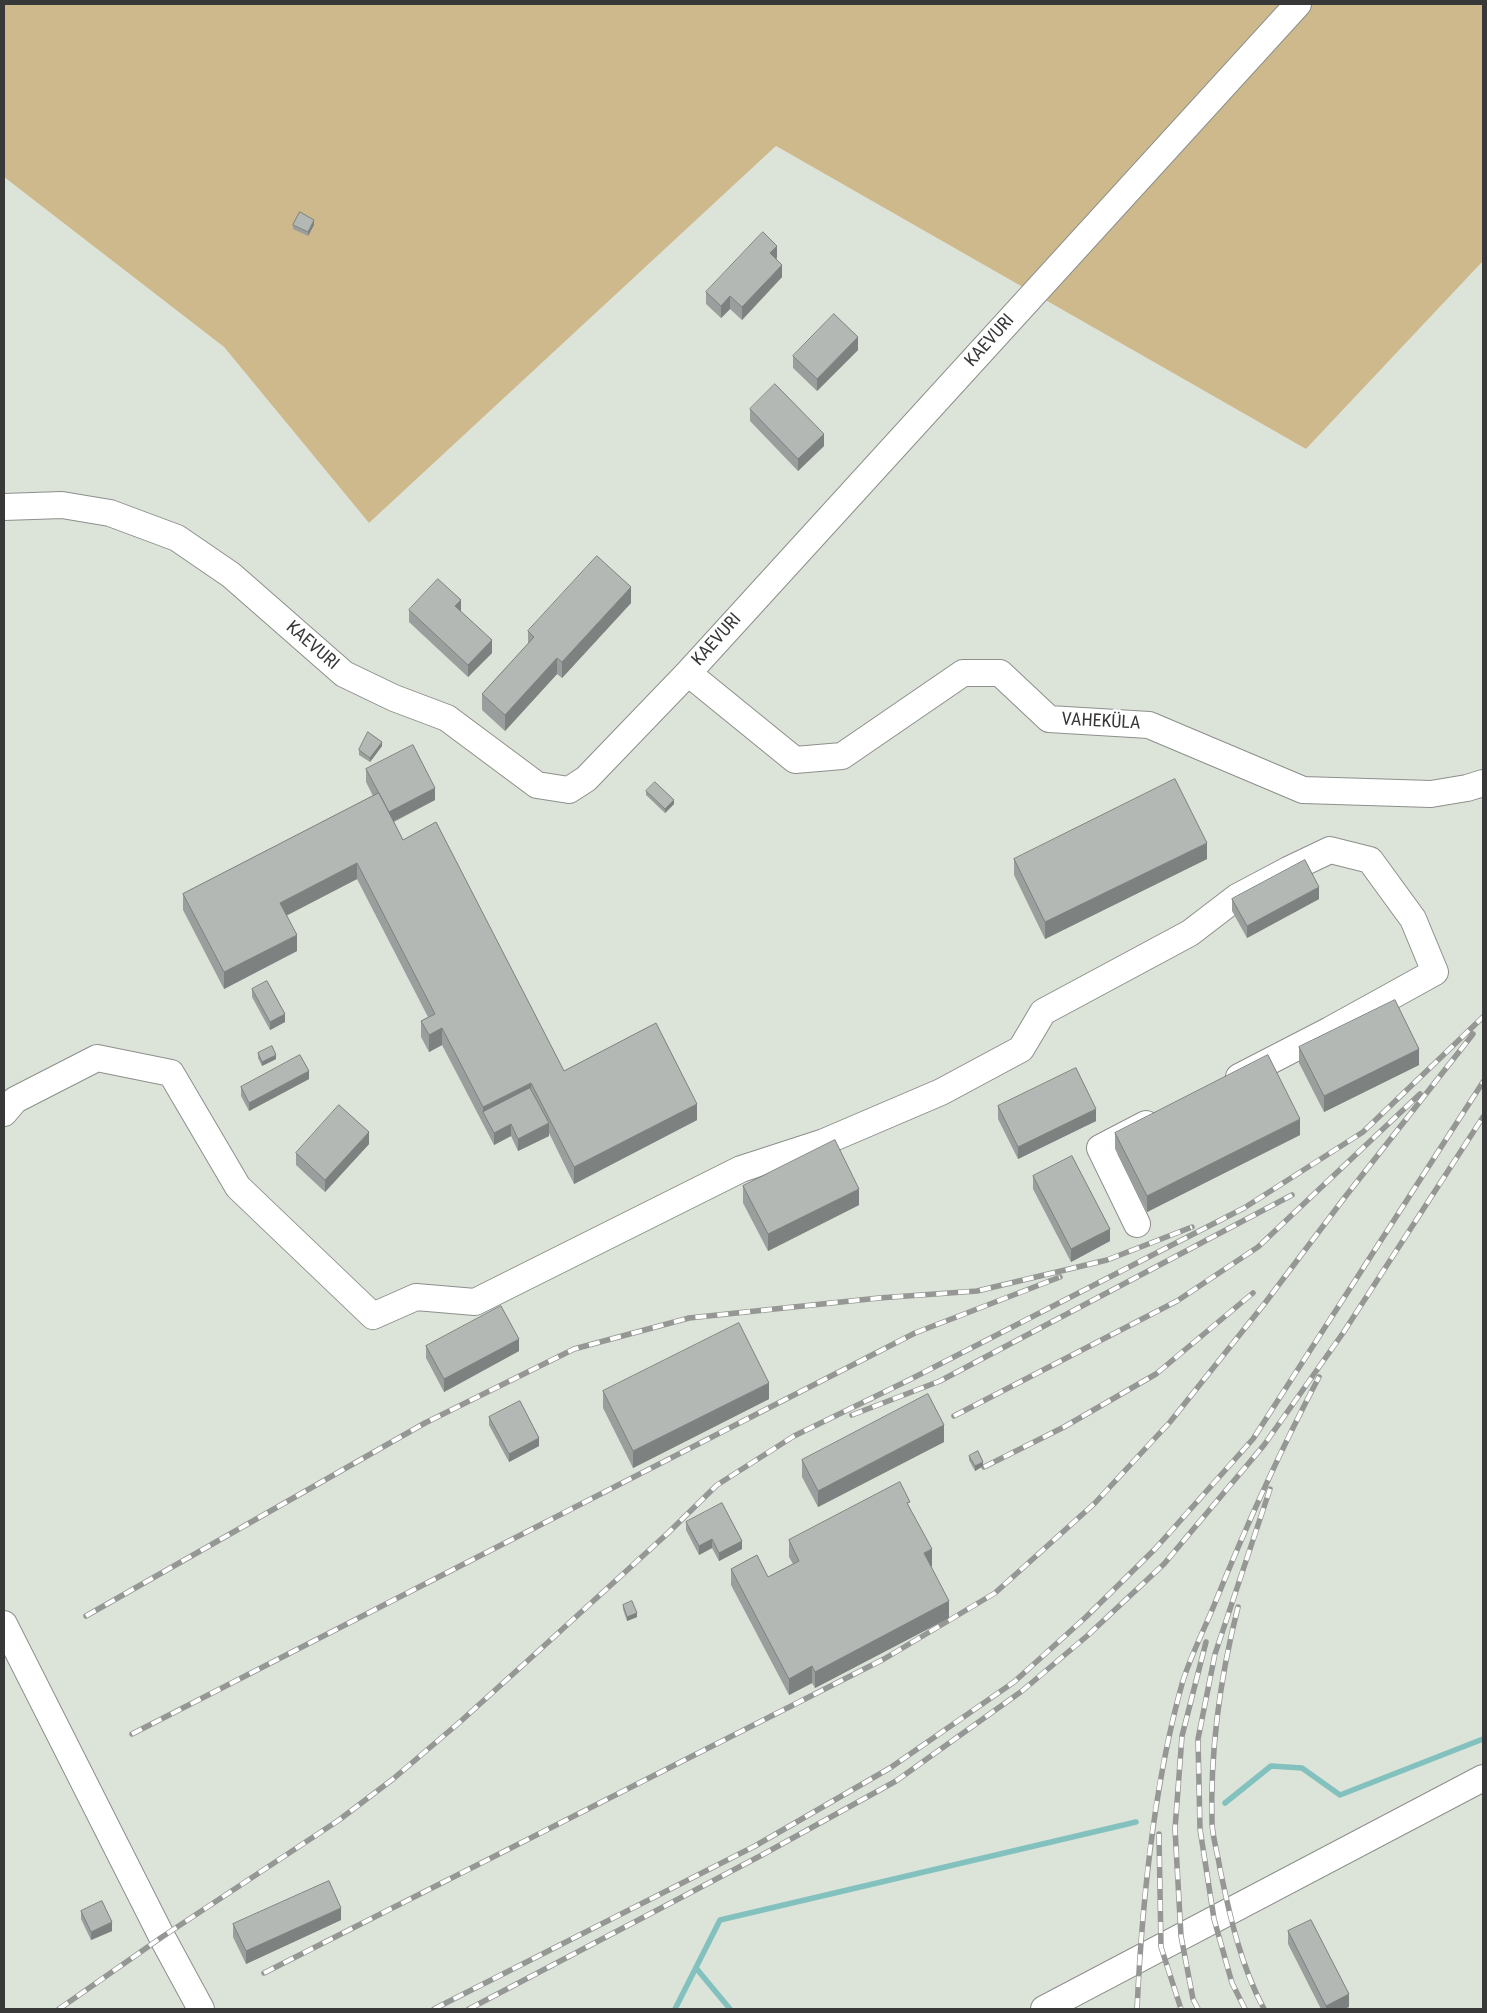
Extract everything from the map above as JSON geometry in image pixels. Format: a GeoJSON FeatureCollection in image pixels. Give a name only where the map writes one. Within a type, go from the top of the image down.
{"type":"FeatureCollection","features":[{"type":"Feature","properties":{"kind":"street","name":"KAEVURI"},"geometry":{"type":"LineString","coordinates":[[4,507],[62,505],[110,513],[177,538],[231,575],[344,674],[394,698],[447,718],[537,785],[569,790],[586,779],[688,673],[1298,4]]}},
{"type":"Feature","properties":{"kind":"street","name":"VAHEKÜLA"},"geometry":{"type":"LineString","coordinates":[[688,673],[795,760],[842,756],[963,672],[1000,673],[1049,719],[1149,725],[1303,790],[1432,794],[1467,788],[1483,782]]}},
{"type":"Feature","properties":{"kind":"street"},"geometry":{"type":"LineString","coordinates":[[4,1113],[15,1100],[97,1058],[171,1073],[238,1187],[373,1316],[416,1297],[476,1302],[740,1169],[824,1142],[941,1092],[1021,1049],[1043,1012],[1190,933],[1238,897],[1288,870],[1330,850],[1370,860],[1413,919],[1435,972],[1330,1030],[1215,1089]]}},
{"type":"Feature","properties":{"kind":"street"},"geometry":{"type":"LineString","coordinates":[[1137,1224],[1100,1148],[1171,1112]]}},
{"type":"Feature","properties":{"kind":"street"},"geometry":{"type":"LineString","coordinates":[[4,1624],[162,1938],[202,2009]]}},
{"type":"Feature","properties":{"kind":"street"},"geometry":{"type":"LineString","coordinates":[[1044,2009],[1483,1778]]}},
{"type":"Feature","properties":{"kind":"shaded area"},"geometry":{"type":"Polygon","coordinates":[[[4,4],[1483,4],[1483,261],[1306,449],[776,146],[369,523],[224,347],[4,177],[4,4]]]}},
{"type":"Feature","properties":{"kind":"shaded area"},"geometry":{"type":"Polygon","coordinates":[[[776,146],[1306,449],[1483,261],[1483,2009],[4,2009],[4,177],[224,347],[369,523],[776,146]]]}},
{"type":"Feature","properties":{"kind":"building"},"geometry":{"type":"Polygon","coordinates":[[[300,212],[314,220],[308,232],[293,225],[300,212]]]}},
{"type":"Feature","properties":{"kind":"building"},"geometry":{"type":"Polygon","coordinates":[[[763,232],[777,246],[770,253],[782,265],[742,307],[730,296],[721,306],[706,292],[763,232]]]}},
{"type":"Feature","properties":{"kind":"building"},"geometry":{"type":"Polygon","coordinates":[[[834,314],[858,337],[817,379],[793,356],[834,314]]]}},
{"type":"Feature","properties":{"kind":"building"},"geometry":{"type":"Polygon","coordinates":[[[775,384],[824,434],[798,459],[750,409],[775,384]]]}},
{"type":"Feature","properties":{"kind":"building"},"geometry":{"type":"Polygon","coordinates":[[[597,556],[631,587],[562,662],[557,658],[505,715],[482,694],[534,637],[528,631],[597,556]]]}},
{"type":"Feature","properties":{"kind":"building"},"geometry":{"type":"Polygon","coordinates":[[[438,579],[461,600],[455,606],[492,640],[468,665],[409,610],[438,579]]]}},
{"type":"Feature","properties":{"kind":"building"},"geometry":{"type":"Polygon","coordinates":[[[368,732],[382,742],[370,758],[359,750],[368,732]]]}},
{"type":"Feature","properties":{"kind":"building"},"geometry":{"type":"Polygon","coordinates":[[[413,745],[435,788],[389,812],[366,769],[413,745]]]}},
{"type":"Feature","properties":{"kind":"building"},"geometry":{"type":"Polygon","coordinates":[[[1175,779],[1207,843],[1045,922],[1014,859],[1175,779]]]}},
{"type":"Feature","properties":{"kind":"building"},"geometry":{"type":"Polygon","coordinates":[[[655,782],[674,800],[665,809],[646,791],[655,782]]]}},
{"type":"Feature","properties":{"kind":"building"},"geometry":{"type":"Polygon","coordinates":[[[379,793],[403,840],[436,822],[564,1071],[656,1023],[697,1104],[574,1167],[531,1083],[483,1107],[442,1028],[429,1035],[421,1021],[435,1014],[357,863],[280,903],[297,935],[224,972],[183,894],[379,793]]]}},
{"type":"Feature","properties":{"kind":"building"},"geometry":{"type":"Polygon","coordinates":[[[1305,860],[1319,887],[1247,926],[1232,899],[1305,860]]]}},
{"type":"Feature","properties":{"kind":"building"},"geometry":{"type":"Polygon","coordinates":[[[267,981],[285,1014],[270,1022],[252,989],[267,981]]]}},
{"type":"Feature","properties":{"kind":"building"},"geometry":{"type":"Polygon","coordinates":[[[1395,1000],[1419,1049],[1324,1096],[1299,1047],[1395,1000]]]}},
{"type":"Feature","properties":{"kind":"building"},"geometry":{"type":"Polygon","coordinates":[[[272,1046],[276,1055],[262,1062],[258,1053],[272,1046]]]}},
{"type":"Feature","properties":{"kind":"building"},"geometry":{"type":"Polygon","coordinates":[[[300,1055],[309,1071],[249,1103],[241,1087],[300,1055]]]}},
{"type":"Feature","properties":{"kind":"building"},"geometry":{"type":"Polygon","coordinates":[[[1268,1055],[1300,1119],[1147,1196],[1115,1133],[1268,1055]]]}},
{"type":"Feature","properties":{"kind":"building"},"geometry":{"type":"Polygon","coordinates":[[[1076,1068],[1096,1109],[1018,1147],[998,1106],[1076,1068]]]}},
{"type":"Feature","properties":{"kind":"building"},"geometry":{"type":"Polygon","coordinates":[[[530,1088],[549,1123],[518,1139],[511,1124],[494,1133],[483,1112],[530,1088]]]}},
{"type":"Feature","properties":{"kind":"building"},"geometry":{"type":"Polygon","coordinates":[[[339,1105],[369,1132],[325,1180],[296,1153],[339,1105]]]}},
{"type":"Feature","properties":{"kind":"building"},"geometry":{"type":"Polygon","coordinates":[[[835,1140],[859,1189],[768,1234],[743,1186],[835,1140]]]}},
{"type":"Feature","properties":{"kind":"building"},"geometry":{"type":"Polygon","coordinates":[[[1072,1156],[1110,1229],[1071,1249],[1033,1176],[1072,1156]]]}},
{"type":"Feature","properties":{"kind":"building"},"geometry":{"type":"Polygon","coordinates":[[[501,1306],[519,1339],[444,1379],[426,1346],[501,1306]]]}},
{"type":"Feature","properties":{"kind":"building"},"geometry":{"type":"Polygon","coordinates":[[[739,1323],[769,1383],[633,1451],[603,1391],[739,1323]]]}},
{"type":"Feature","properties":{"kind":"building"},"geometry":{"type":"Polygon","coordinates":[[[928,1394],[944,1425],[818,1491],[802,1460],[928,1394]]]}},
{"type":"Feature","properties":{"kind":"building"},"geometry":{"type":"Polygon","coordinates":[[[520,1401],[539,1438],[509,1454],[489,1417],[520,1401]]]}},
{"type":"Feature","properties":{"kind":"building"},"geometry":{"type":"Polygon","coordinates":[[[978,1451],[983,1462],[975,1466],[969,1456],[978,1451]]]}},
{"type":"Feature","properties":{"kind":"building"},"geometry":{"type":"Polygon","coordinates":[[[900,1482],[910,1502],[907,1503],[932,1549],[924,1553],[949,1601],[815,1672],[812,1666],[789,1679],[731,1569],[757,1555],[768,1577],[799,1561],[789,1540],[900,1482]]]}},
{"type":"Feature","properties":{"kind":"building"},"geometry":{"type":"Polygon","coordinates":[[[722,1503],[742,1541],[719,1553],[712,1539],[699,1546],[686,1522],[722,1503]]]}},
{"type":"Feature","properties":{"kind":"building"},"geometry":{"type":"Polygon","coordinates":[[[632,1601],[637,1613],[627,1617],[623,1605],[632,1601]]]}},
{"type":"Feature","properties":{"kind":"building"},"geometry":{"type":"Polygon","coordinates":[[[329,1881],[341,1908],[246,1951],[233,1924],[329,1881]]]}},
{"type":"Feature","properties":{"kind":"building"},"geometry":{"type":"Polygon","coordinates":[[[102,1901],[112,1922],[91,1932],[81,1911],[102,1901]]]}},
{"type":"Feature","properties":{"kind":"building"},"geometry":{"type":"Polygon","coordinates":[[[1311,1920],[1349,1994],[1326,2006],[1288,1931],[1311,1920]]]}},
{"type":"Feature","properties":{"kind":"waterway"},"geometry":{"type":"LineString","coordinates":[[1225,1803],[1271,1766],[1302,1768],[1340,1795],[1483,1739]]}},
{"type":"Feature","properties":{"kind":"waterway"},"geometry":{"type":"LineString","coordinates":[[675,2009],[720,1920],[1136,1822]]}},
{"type":"Feature","properties":{"kind":"waterway"},"geometry":{"type":"LineString","coordinates":[[696,1968],[730,2009]]}},
{"type":"Feature","properties":{"kind":"railway"},"geometry":{"type":"LineString","coordinates":[[59,2009],[162,1937],[339,1820],[393,1779],[534,1655],[668,1533],[717,1485],[794,1436],[909,1380],[1244,1208],[1363,1132],[1483,1017]]}},
{"type":"Feature","properties":{"kind":"railway"},"geometry":{"type":"LineString","coordinates":[[264,1973],[884,1659],[995,1593],[1095,1503],[1170,1422],[1265,1303],[1345,1197],[1473,1034]]}},
{"type":"Feature","properties":{"kind":"railway"},"geometry":{"type":"LineString","coordinates":[[434,2009],[755,1846],[890,1768],[1014,1682],[1086,1617],[1155,1549],[1253,1439],[1483,1082]]}},
{"type":"Feature","properties":{"kind":"railway"},"geometry":{"type":"LineString","coordinates":[[954,1416],[1177,1301],[1258,1247],[1420,1094]]}},
{"type":"Feature","properties":{"kind":"railway"},"geometry":{"type":"LineString","coordinates":[[469,2009],[762,1855],[896,1781],[1022,1691],[1087,1636],[1164,1564],[1264,1445],[1343,1333],[1483,1117]]}},
{"type":"Feature","properties":{"kind":"railway"},"geometry":{"type":"LineString","coordinates":[[852,1415],[940,1381],[1292,1195]]}},
{"type":"Feature","properties":{"kind":"railway"},"geometry":{"type":"LineString","coordinates":[[86,1616],[425,1423],[574,1349],[689,1318],[879,1298],[977,1291],[1107,1260],[1192,1227]]}},
{"type":"Feature","properties":{"kind":"railway"},"geometry":{"type":"LineString","coordinates":[[132,1734],[915,1333],[1060,1277]]}},
{"type":"Feature","properties":{"kind":"railway"},"geometry":{"type":"LineString","coordinates":[[984,1467],[1064,1427],[1156,1374],[1253,1293]]}},
{"type":"Feature","properties":{"kind":"railway"},"geometry":{"type":"LineString","coordinates":[[1137,2009],[1150,1845],[1163,1764],[1182,1684],[1251,1517],[1319,1377]]}},
{"type":"Feature","properties":{"kind":"railway"},"geometry":{"type":"LineString","coordinates":[[1245,2009],[1232,1983],[1214,1919],[1200,1829],[1198,1739],[1215,1654],[1270,1489]]}},
{"type":"Feature","properties":{"kind":"railway"},"geometry":{"type":"LineString","coordinates":[[1238,1607],[1221,1688],[1213,1769],[1212,1824],[1214,1841],[1237,1941],[1249,1976],[1264,2009]]}},
{"type":"Feature","properties":{"kind":"railway"},"geometry":{"type":"LineString","coordinates":[[1198,2009],[1193,1999],[1181,1936],[1175,1829],[1182,1736],[1206,1642]]}},
{"type":"Feature","properties":{"kind":"railway"},"geometry":{"type":"LineString","coordinates":[[1159,1834],[1161,1947],[1181,2009]]}}]}
